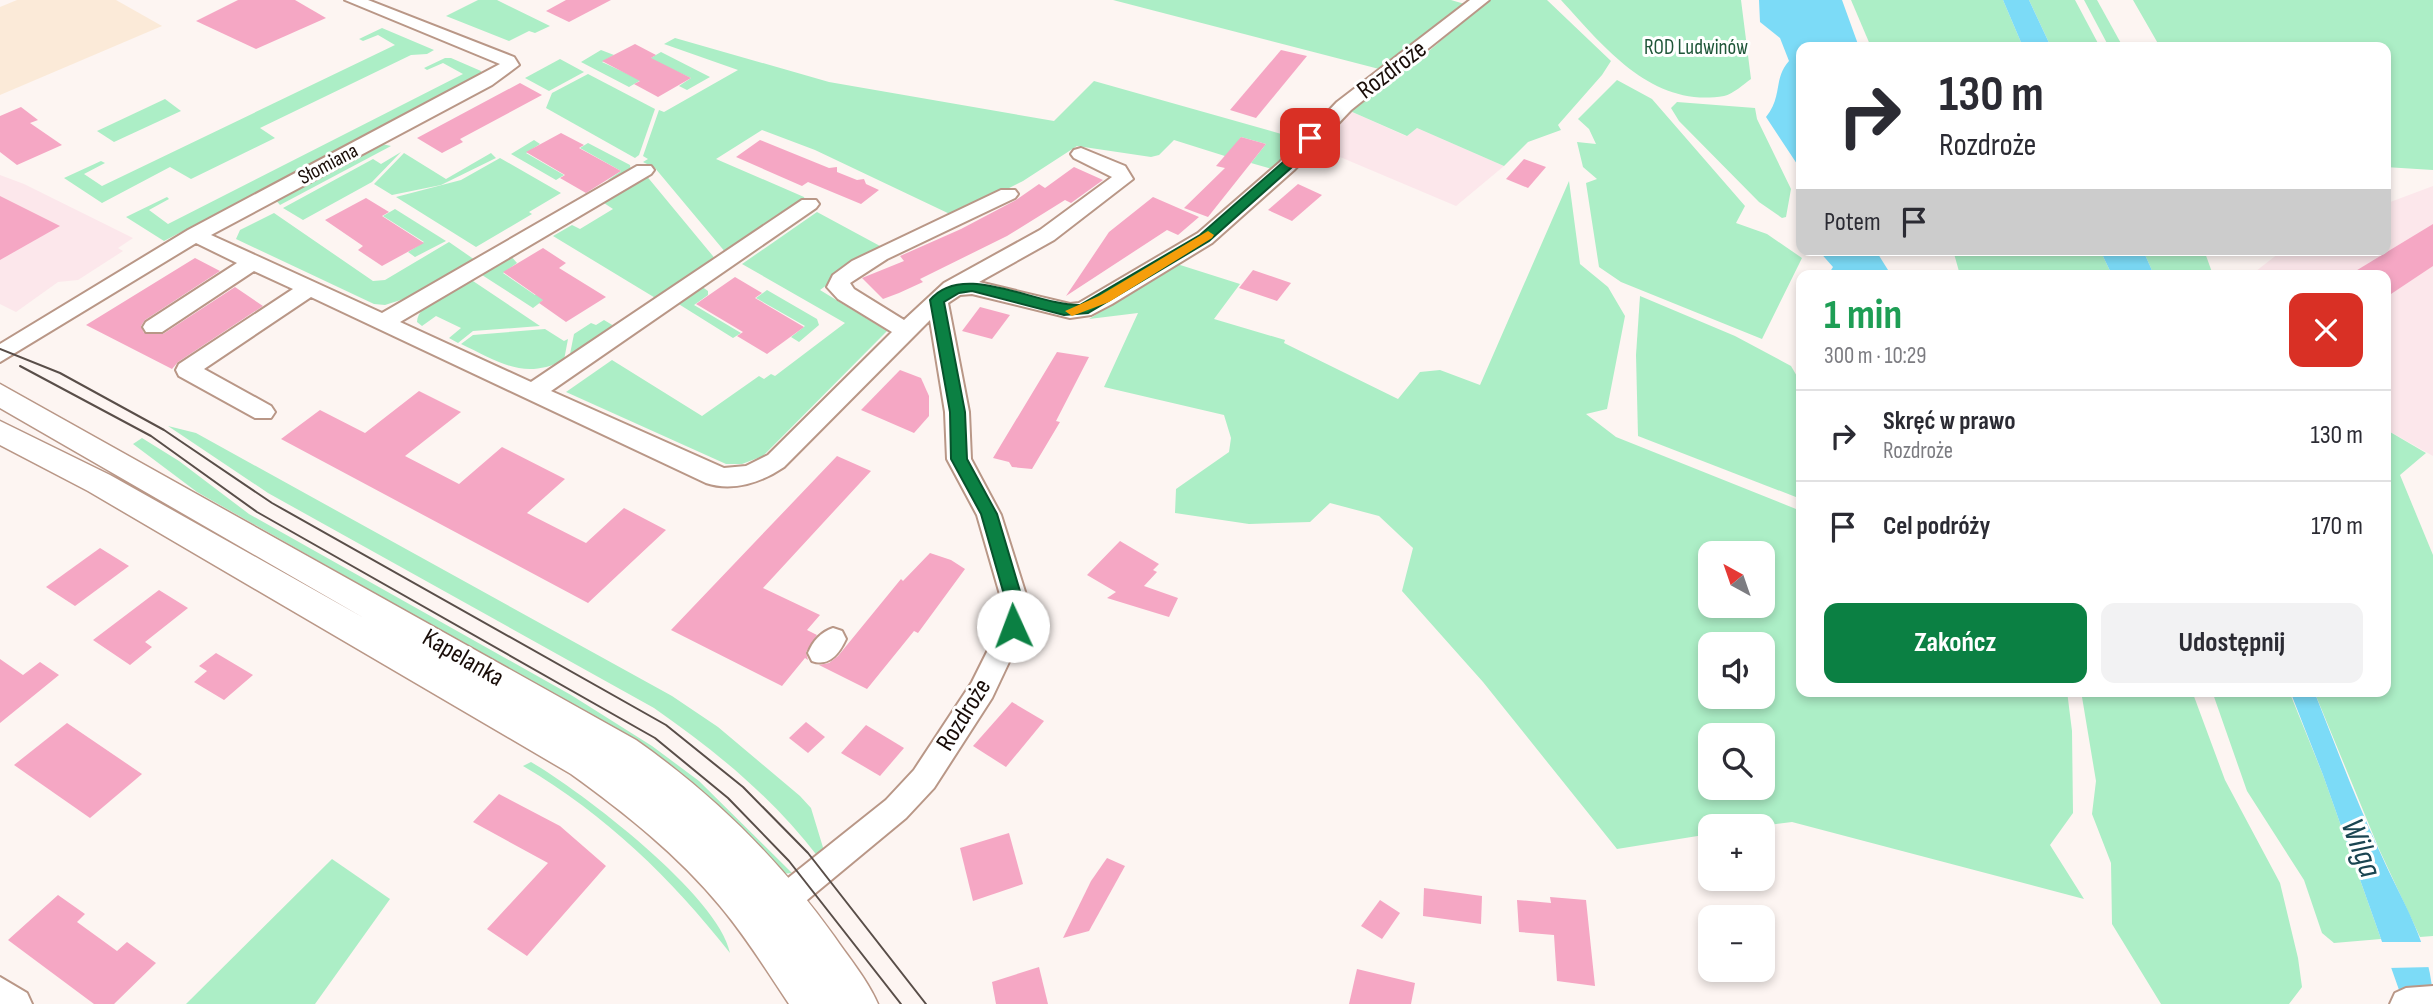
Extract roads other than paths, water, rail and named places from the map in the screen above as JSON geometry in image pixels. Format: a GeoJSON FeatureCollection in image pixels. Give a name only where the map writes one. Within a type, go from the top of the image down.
{"type":"FeatureCollection","features":[{"type":"Feature","properties":{"kind":"main road","name":"Kapelanka"},"geometry":{"type":"LineString","coordinates":[[0,395],[605,739],[636,760],[715,824],[784,900],[858,1004]]}},
{"type":"Feature","properties":{"kind":"main road","name":"Kapelanka"},"geometry":{"type":"LineString","coordinates":[[0,432],[111,490],[584,762],[623,789],[671,830],[734,893],[813,1004]]}},
{"type":"Feature","properties":{"kind":"street","name":"Słomiana"},"geometry":{"type":"LineString","coordinates":[[0,354],[195,235],[486,82],[510,65],[508,61],[353,0]]}},
{"type":"Feature","properties":{"kind":"street","name":"Rozdroże"},"geometry":{"type":"LineString","coordinates":[[784,900],[896,809],[923,779],[982,690],[1013,626],[1014,598],[989,514],[959,459],[957,412],[941,297],[961,288],[976,287],[1070,311],[1083,310],[1104,299],[1205,238],[1287,166],[1344,106],[1481,0]]}},
{"type":"Feature","properties":{"kind":"street"},"geometry":{"type":"LineString","coordinates":[[195,235],[715,477],[734,479],[759,473],[776,461],[941,297],[971,275],[1047,235],[1123,179],[1118,170],[1081,154]]}},
{"type":"Feature","properties":{"kind":"street"},"geometry":{"type":"LineString","coordinates":[[383,322],[644,170]]}},
{"type":"Feature","properties":{"kind":"street"},"geometry":{"type":"LineString","coordinates":[[907,331],[846,294],[838,287],[839,280],[878,251],[958,220],[1008,194]]}},
{"type":"Feature","properties":{"kind":"street"},"geometry":{"type":"LineString","coordinates":[[531,393],[810,204]]}},
{"type":"Feature","properties":{"kind":"street"},"geometry":{"type":"LineString","coordinates":[[154,327],[253,262]]}},
{"type":"Feature","properties":{"kind":"street"},"geometry":{"type":"LineString","coordinates":[[263,412],[187,370],[310,289]]}},
{"type":"Feature","properties":{"kind":"street"},"geometry":{"type":"LineString","coordinates":[[0,993],[16,1004]]}},
{"type":"Feature","properties":{"kind":"street"},"geometry":{"type":"LineString","coordinates":[[2406,1004],[2433,1002]]}},
{"type":"Feature","properties":{"kind":"water"},"geometry":{"type":"Polygon","coordinates":[[[1759,0],[1842,0],[1857,42],[1796,42],[1796,162],[1766,117],[1775,102],[1781,74],[1789,61],[1780,38],[1760,22],[1759,0]]]}},
{"type":"Feature","properties":{"kind":"water"},"geometry":{"type":"Polygon","coordinates":[[[2003,0],[2029,0],[2049,42],[2021,42],[2003,0]]]}},
{"type":"Feature","properties":{"kind":"water"},"geometry":{"type":"Polygon","coordinates":[[[1823,256],[1879,256],[1888,270],[1831,270],[1833,267],[1823,256]]]}},
{"type":"Feature","properties":{"kind":"water"},"geometry":{"type":"Polygon","coordinates":[[[2103,256],[2146,256],[2152,270],[2110,270],[2103,256]]]}},
{"type":"Feature","properties":{"kind":"water","name":"Wilga"},"geometry":{"type":"Polygon","coordinates":[[[2292,697],[2316,697],[2362,811],[2422,943],[2432,983],[2433,1004],[2404,1004],[2323,775],[2292,697]]]}},
{"type":"Feature","properties":{"kind":"tram line"},"geometry":{"type":"LineString","coordinates":[[0,349],[60,373],[164,430],[272,503],[666,725],[743,787],[808,853],[926,1004]]}},
{"type":"Feature","properties":{"kind":"tram line"},"geometry":{"type":"LineString","coordinates":[[20,366],[151,436],[257,512],[655,738],[728,798],[789,861],[901,1004]]}},
{"type":"Feature","properties":{"kind":"park label","name":"ROD Ludwinów"},"geometry":{"type":"Point","coordinates":[1696,47]}}]}
